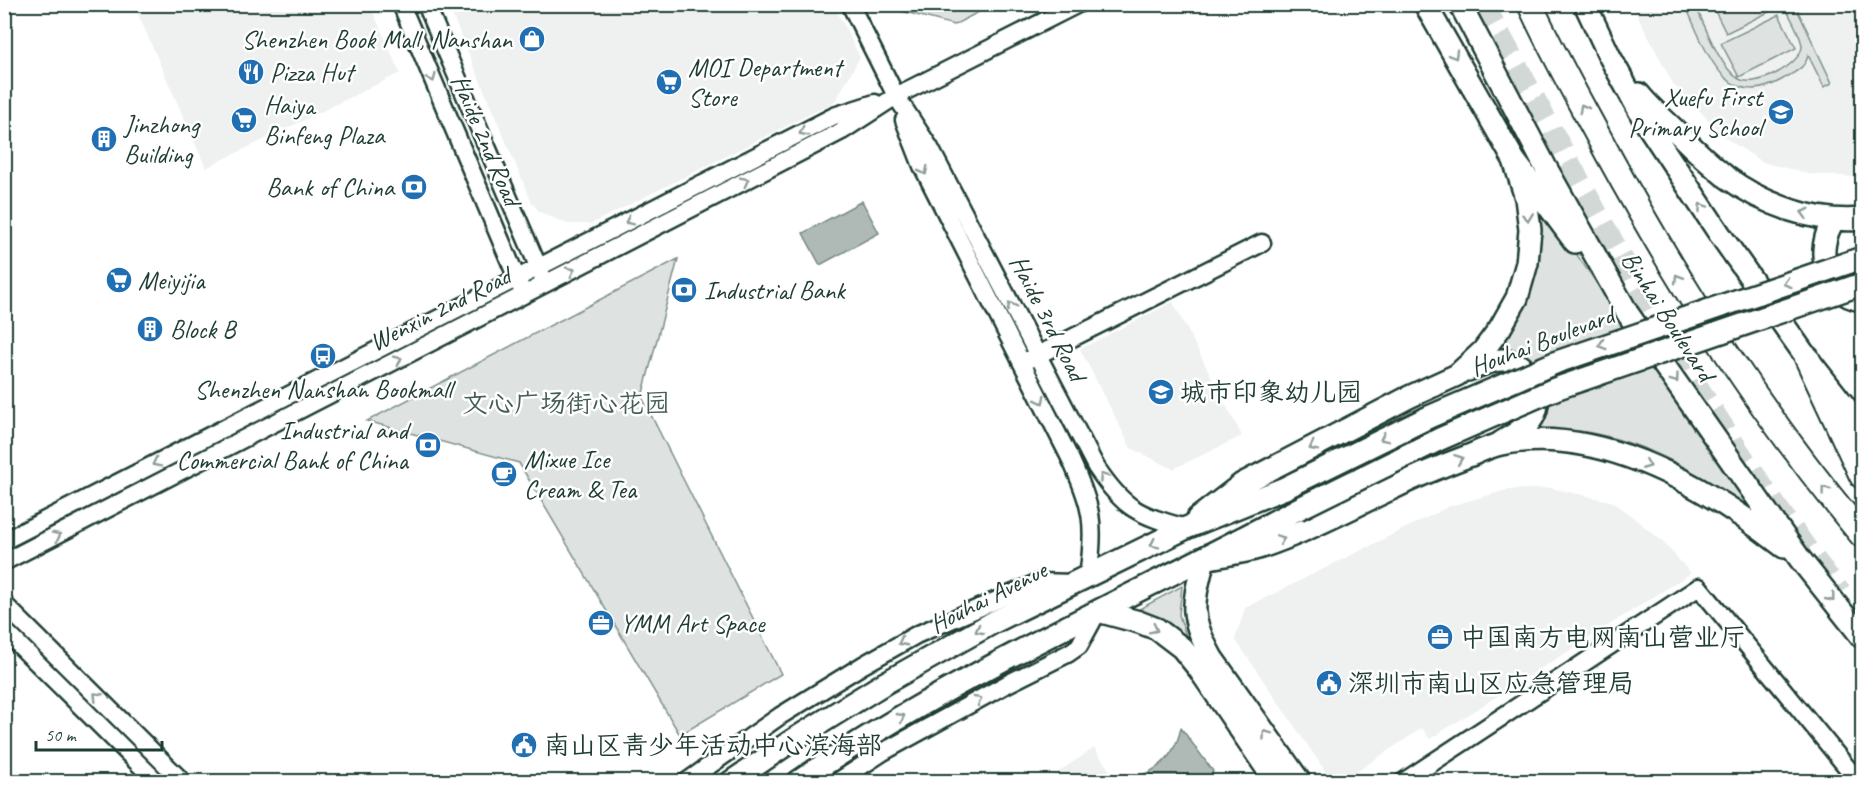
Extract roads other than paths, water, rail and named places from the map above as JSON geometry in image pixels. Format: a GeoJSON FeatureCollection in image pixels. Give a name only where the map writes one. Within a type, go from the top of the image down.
{"type":"FeatureCollection","features":[{"type":"Feature","properties":{"kind":"highway","name":"Binhai Boulevard"},"geometry":{"type":"LineString","coordinates":[[1531,8],[1646,223],[1710,329],[1768,414],[1833,500],[1863,535]]}},
{"type":"Feature","properties":{"kind":"highway"},"geometry":{"type":"LineString","coordinates":[[1807,358],[1863,476]]}},
{"type":"Feature","properties":{"kind":"main road"},"geometry":{"type":"LineString","coordinates":[[1425,4],[1514,160],[1628,314]]}},
{"type":"Feature","properties":{"kind":"main road","name":"Binhai Boulevard"},"geometry":{"type":"LineString","coordinates":[[1460,4],[1545,166],[1628,314],[1800,559],[1863,637]]}},
{"type":"Feature","properties":{"kind":"main road"},"geometry":{"type":"LineString","coordinates":[[1585,4],[1610,57],[1653,133],[1721,236],[1807,358],[1863,428]]}},
{"type":"Feature","properties":{"kind":"main road"},"geometry":{"type":"LineString","coordinates":[[1610,57],[1645,101],[1727,177],[1756,195],[1783,207],[1834,220],[1863,219]]}},
{"type":"Feature","properties":{"kind":"main road"},"geometry":{"type":"LineString","coordinates":[[1457,375],[1483,351],[1500,328],[1517,298],[1527,263],[1530,230],[1526,198],[1514,160]]}},
{"type":"Feature","properties":{"kind":"main road"},"geometry":{"type":"LineString","coordinates":[[1834,220],[1823,240],[1825,264],[1829,276],[1850,297],[1863,300]]}},
{"type":"Feature","properties":{"kind":"main road","name":"Houhai Boulevard"},"geometry":{"type":"LineString","coordinates":[[1285,488],[1429,417],[1557,362],[1863,258]]}},
{"type":"Feature","properties":{"kind":"main road","name":"Houhai Boulevard"},"geometry":{"type":"LineString","coordinates":[[1204,559],[1298,509],[1440,439],[1546,393],[1592,375],[1863,284]]}},
{"type":"Feature","properties":{"kind":"main road"},"geometry":{"type":"LineString","coordinates":[[798,782],[877,731],[950,688],[1204,559],[1256,548],[1283,538],[1430,470],[1500,444],[1520,430],[1533,416],[1538,403],[1536,388],[1522,367],[1514,361],[1492,361],[1457,375],[1409,397],[1242,484],[1186,528]]}},
{"type":"Feature","properties":{"kind":"main road"},"geometry":{"type":"LineString","coordinates":[[1500,444],[1533,441],[1569,442],[1607,450],[1700,489],[1743,515],[1800,559]]}},
{"type":"Feature","properties":{"kind":"main road","name":"Houhai Avenue"},"geometry":{"type":"LineString","coordinates":[[731,782],[793,740],[940,651],[1186,528],[1285,488]]}},
{"type":"Feature","properties":{"kind":"main road"},"geometry":{"type":"LineString","coordinates":[[1204,559],[1195,595],[1194,617],[1201,639],[1300,782]]}},
{"type":"Feature","properties":{"kind":"main road"},"geometry":{"type":"LineString","coordinates":[[1098,611],[1157,629],[1182,648],[1199,669],[1276,782]]}},
{"type":"Feature","properties":{"kind":"street","name":"Haide 2nd Road"},"geometry":{"type":"LineString","coordinates":[[401,4],[523,296]]}},
{"type":"Feature","properties":{"kind":"street","name":"Haide 2nd Road"},"geometry":{"type":"LineString","coordinates":[[426,4],[545,284]]}},
{"type":"Feature","properties":{"kind":"street","name":"Haide 3rd Road"},"geometry":{"type":"LineString","coordinates":[[850,4],[896,96],[930,148],[1029,360],[1087,498],[1093,525],[1081,579]]}},
{"type":"Feature","properties":{"kind":"street","name":"Wenxin 2nd Road"},"geometry":{"type":"LineString","coordinates":[[4,562],[842,132],[896,96],[1078,4]]}},
{"type":"Feature","properties":{"kind":"street","name":"Wenxin 2nd Road"},"geometry":{"type":"LineString","coordinates":[[4,541],[834,116],[896,96]]}},
{"type":"Feature","properties":{"kind":"street"},"geometry":{"type":"LineString","coordinates":[[1029,360],[1262,243]]}},
{"type":"Feature","properties":{"kind":"street","name":"Haide 3rd Road"},"geometry":{"type":"LineString","coordinates":[[1029,360],[1086,451],[1120,500],[1141,514],[1186,528]]}},
{"type":"Feature","properties":{"kind":"street"},"geometry":{"type":"LineString","coordinates":[[686,782],[780,716],[916,635],[1039,582],[1081,579]]}},
{"type":"Feature","properties":{"kind":"street"},"geometry":{"type":"LineString","coordinates":[[1403,782],[1699,587],[1859,782]]}},
{"type":"Feature","properties":{"kind":"street"},"geometry":{"type":"LineString","coordinates":[[4,604],[183,782]]}},
{"type":"Feature","properties":{"kind":"street"},"geometry":{"type":"LineString","coordinates":[[837,782],[883,752],[997,689],[1069,653],[1079,646],[1098,611]]}},
{"type":"Feature","properties":{"kind":"street"},"geometry":{"type":"LineString","coordinates":[[4,630],[157,782]]}},
{"type":"Feature","properties":{"kind":"tunnel"},"geometry":{"type":"LineString","coordinates":[[1482,4],[1606,232],[1693,381],[1739,454],[1788,525],[1840,594]]}},
{"type":"Feature","properties":{"kind":"place","name":"Shenzhen Book Mall, Nanshan"},"geometry":{"type":"Point","coordinates":[532,39]}},
{"type":"Feature","properties":{"kind":"place","name":"Pizza Hut"},"geometry":{"type":"Point","coordinates":[251,72]}},
{"type":"Feature","properties":{"kind":"place","name":"MOI Department Store"},"geometry":{"type":"Point","coordinates":[669,82]}},
{"type":"Feature","properties":{"kind":"place","name":"Xuefu First Primary School"},"geometry":{"type":"Point","coordinates":[1781,112]}},
{"type":"Feature","properties":{"kind":"place","name":"Haiya Binfeng Plaza"},"geometry":{"type":"Point","coordinates":[244,120]}},
{"type":"Feature","properties":{"kind":"place","name":"Jinzhong Building"},"geometry":{"type":"Point","coordinates":[104,139]}},
{"type":"Feature","properties":{"kind":"place","name":"Bank of China"},"geometry":{"type":"Point","coordinates":[414,187]}},
{"type":"Feature","properties":{"kind":"place","name":"Meiyijia"},"geometry":{"type":"Point","coordinates":[119,280]}},
{"type":"Feature","properties":{"kind":"place","name":"Industrial Bank"},"geometry":{"type":"Point","coordinates":[684,290]}},
{"type":"Feature","properties":{"kind":"place","name":"Block B"},"geometry":{"type":"Point","coordinates":[150,329]}},
{"type":"Feature","properties":{"kind":"place","name":"Shenzhen Nanshan Bookmall"},"geometry":{"type":"Point","coordinates":[323,356]}},
{"type":"Feature","properties":{"kind":"place","name":"城市印象幼儿园"},"geometry":{"type":"Point","coordinates":[1161,392]}},
{"type":"Feature","properties":{"kind":"place","name":"Industrial and Commercial Bank of China"},"geometry":{"type":"Point","coordinates":[428,445]}},
{"type":"Feature","properties":{"kind":"place","name":"Mixue Ice Cream & Tea"},"geometry":{"type":"Point","coordinates":[504,474]}},
{"type":"Feature","properties":{"kind":"place","name":"YMM Art Space"},"geometry":{"type":"Point","coordinates":[601,623]}},
{"type":"Feature","properties":{"kind":"place","name":"中国南方电网南山营业厅"},"geometry":{"type":"Point","coordinates":[1440,637]}},
{"type":"Feature","properties":{"kind":"place","name":"深圳市南山区应急管理局"},"geometry":{"type":"Point","coordinates":[1329,683]}},
{"type":"Feature","properties":{"kind":"place","name":"南山区青少年活动中心滨海部"},"geometry":{"type":"Point","coordinates":[524,745]}},
{"type":"Feature","properties":{"kind":"park label","name":"文心广场街心花园"},"geometry":{"type":"Point","coordinates":[566,403]}}]}
